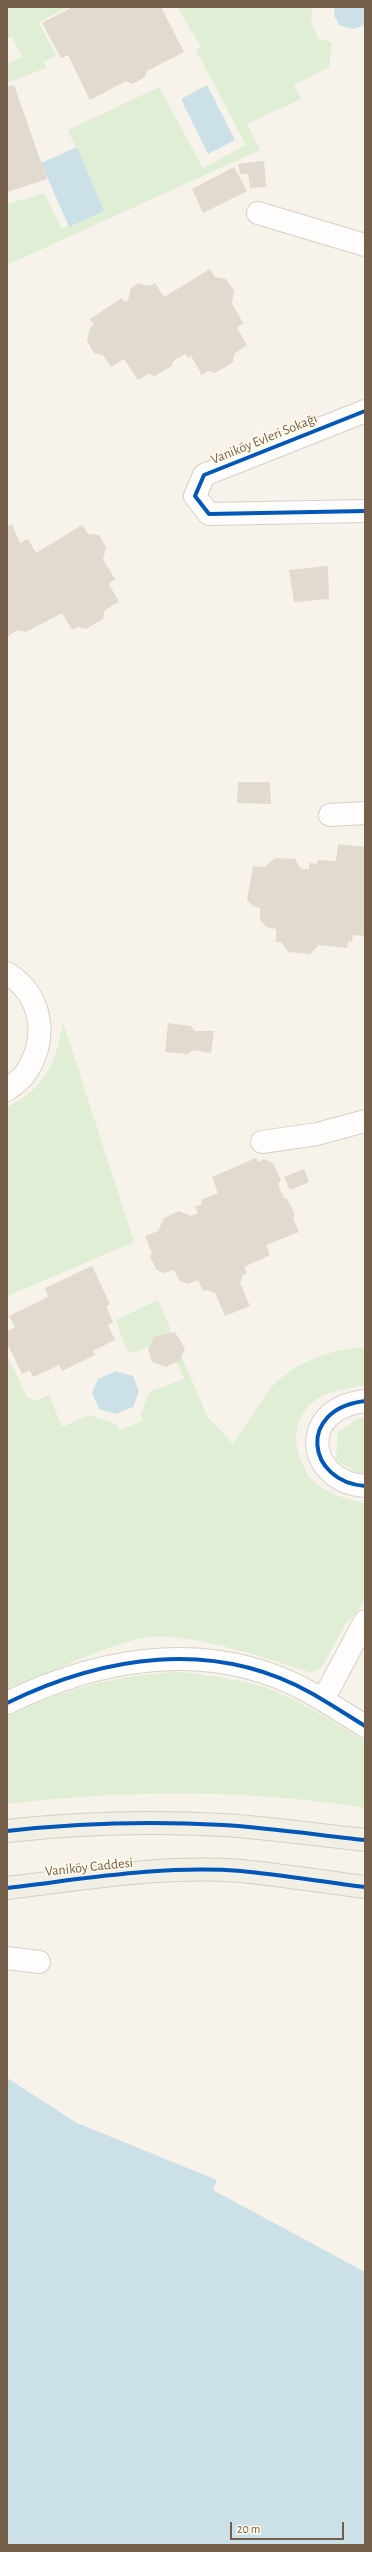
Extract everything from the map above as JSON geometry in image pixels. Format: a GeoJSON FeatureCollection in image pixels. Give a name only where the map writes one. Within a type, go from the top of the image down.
{"type":"FeatureCollection","features":[{"type":"Feature","properties":{"kind":"main road"},"geometry":{"type":"LineString","coordinates":[[7,1831],[49,1826],[161,1824],[223,1825],[365,1840]]}},
{"type":"Feature","properties":{"kind":"main road","name":"Vaniköy Caddesi"},"geometry":{"type":"LineString","coordinates":[[7,1888],[127,1874],[184,1871],[240,1871],[365,1887]]}},
{"type":"Feature","properties":{"kind":"street"},"geometry":{"type":"LineString","coordinates":[[258,213],[365,245]]}},
{"type":"Feature","properties":{"kind":"street","name":"Vaniköy Evleri Sokağı"},"geometry":{"type":"LineString","coordinates":[[365,411],[204,475],[195,496],[209,514],[365,511]]}},
{"type":"Feature","properties":{"kind":"street"},"geometry":{"type":"LineString","coordinates":[[330,815],[365,813]]}},
{"type":"Feature","properties":{"kind":"street"},"geometry":{"type":"LineString","coordinates":[[7,973],[17,979],[31,996],[39,1016],[40,1036],[35,1056],[24,1075],[7,1090]]}},
{"type":"Feature","properties":{"kind":"street"},"geometry":{"type":"LineString","coordinates":[[262,1142],[317,1134],[365,1121]]}},
{"type":"Feature","properties":{"kind":"street"},"geometry":{"type":"LineString","coordinates":[[365,1401],[342,1406],[332,1412],[318,1431],[318,1444],[326,1467],[337,1478],[347,1483],[365,1486]]}},
{"type":"Feature","properties":{"kind":"street"},"geometry":{"type":"LineString","coordinates":[[323,1700],[365,1620]]}},
{"type":"Feature","properties":{"kind":"street"},"geometry":{"type":"LineString","coordinates":[[7,1703],[79,1674],[142,1661],[170,1658],[221,1662],[285,1681],[323,1700],[365,1726]]}},
{"type":"Feature","properties":{"kind":"street"},"geometry":{"type":"LineString","coordinates":[[7,1958],[39,1962]]}},
{"type":"Feature","properties":{"kind":"green space"},"geometry":{"type":"Polygon","coordinates":[[[7,7],[68,7],[39,22],[56,56],[44,62],[46,68],[7,83],[7,64],[22,57],[12,37],[7,39],[7,7]]]}},
{"type":"Feature","properties":{"kind":"green space"},"geometry":{"type":"Polygon","coordinates":[[[177,7],[313,7],[311,22],[318,38],[332,42],[329,67],[294,85],[301,99],[247,124],[260,150],[7,265],[7,204],[44,193],[62,229],[104,211],[68,130],[159,87],[203,168],[246,145],[196,50],[201,47],[177,7]]]}},
{"type":"Feature","properties":{"kind":"green space"},"geometry":{"type":"Polygon","coordinates":[[[63,1022],[134,1242],[7,1296],[7,1107],[20,1100],[31,1091],[40,1083],[47,1073],[57,1050],[63,1022]]]}},
{"type":"Feature","properties":{"kind":"green space"},"geometry":{"type":"Polygon","coordinates":[[[158,1300],[207,1416],[233,1444],[271,1388],[290,1371],[314,1358],[352,1348],[365,1347],[365,1385],[335,1391],[316,1399],[303,1414],[299,1422],[296,1432],[296,1442],[305,1470],[310,1478],[322,1488],[336,1495],[365,1503],[365,1602],[345,1625],[322,1667],[312,1673],[228,1647],[180,1638],[160,1636],[125,1642],[91,1654],[7,1691],[7,1355],[27,1397],[36,1401],[49,1395],[62,1427],[89,1415],[116,1424],[120,1430],[142,1421],[141,1415],[149,1392],[184,1379],[167,1338],[135,1353],[128,1351],[125,1347],[116,1320],[158,1300]]]}},
{"type":"Feature","properties":{"kind":"green space"},"geometry":{"type":"Polygon","coordinates":[[[365,1417],[365,1473],[359,1473],[336,1460],[338,1432],[358,1418],[365,1417]]]}},
{"type":"Feature","properties":{"kind":"green space"},"geometry":{"type":"Polygon","coordinates":[[[181,1672],[231,1679],[256,1685],[279,1693],[312,1709],[365,1741],[365,1808],[276,1797],[186,1794],[96,1796],[7,1804],[7,1717],[48,1698],[91,1685],[136,1676],[181,1672]]]}},
{"type":"Feature","properties":{"kind":"shaded area"},"geometry":{"type":"Polygon","coordinates":[[[335,7],[365,7],[365,25],[353,29],[339,25],[334,15],[335,7]]]}},
{"type":"Feature","properties":{"kind":"shaded area"},"geometry":{"type":"Polygon","coordinates":[[[207,85],[235,140],[208,154],[181,99],[207,85]]]}},
{"type":"Feature","properties":{"kind":"shaded area"},"geometry":{"type":"Polygon","coordinates":[[[77,147],[104,211],[69,227],[41,163],[77,147]]]}},
{"type":"Feature","properties":{"kind":"shaded area"},"geometry":{"type":"Polygon","coordinates":[[[116,1371],[133,1376],[139,1392],[133,1407],[116,1414],[99,1409],[92,1393],[98,1379],[116,1371]]]}},
{"type":"Feature","properties":{"kind":"shaded area"},"geometry":{"type":"Polygon","coordinates":[[[7,2078],[77,2123],[217,2180],[213,2190],[365,2272],[365,2545],[7,2545],[7,2078]]]}},
{"type":"Feature","properties":{"kind":"building"},"geometry":{"type":"Polygon","coordinates":[[[73,7],[161,7],[184,52],[147,71],[145,77],[138,81],[132,84],[126,81],[90,100],[68,55],[61,58],[42,23],[73,7]]]}},
{"type":"Feature","properties":{"kind":"building"},"geometry":{"type":"Polygon","coordinates":[[[14,85],[47,179],[7,192],[7,87],[14,85]]]}},
{"type":"Feature","properties":{"kind":"building"},"geometry":{"type":"Polygon","coordinates":[[[264,161],[266,187],[250,188],[248,174],[240,174],[238,164],[264,161]]]}},
{"type":"Feature","properties":{"kind":"building"},"geometry":{"type":"Polygon","coordinates":[[[234,167],[247,191],[203,213],[192,189],[234,167]]]}},
{"type":"Feature","properties":{"kind":"building"},"geometry":{"type":"Polygon","coordinates":[[[210,269],[215,277],[226,279],[234,290],[232,303],[243,323],[237,328],[247,345],[234,354],[233,362],[215,373],[208,371],[202,375],[191,356],[188,358],[185,354],[173,361],[172,366],[155,376],[148,374],[138,380],[124,359],[111,367],[103,355],[94,353],[87,341],[90,327],[94,325],[90,319],[122,298],[124,302],[128,300],[131,288],[138,283],[150,286],[155,283],[164,297],[210,269]]]}},
{"type":"Feature","properties":{"kind":"building"},"geometry":{"type":"Polygon","coordinates":[[[12,524],[20,543],[28,539],[36,553],[82,525],[88,534],[99,535],[106,547],[103,560],[115,579],[109,584],[119,602],[105,610],[103,619],[86,629],[78,627],[72,630],[62,613],[26,632],[18,630],[8,636],[7,527],[12,524]]]}},
{"type":"Feature","properties":{"kind":"building"},"geometry":{"type":"Polygon","coordinates":[[[328,566],[329,599],[294,602],[289,570],[328,566]]]}},
{"type":"Feature","properties":{"kind":"building"},"geometry":{"type":"Polygon","coordinates":[[[238,782],[270,782],[271,804],[237,803],[238,782]]]}},
{"type":"Feature","properties":{"kind":"building"},"geometry":{"type":"Polygon","coordinates":[[[338,844],[365,847],[365,936],[353,935],[352,942],[348,941],[347,948],[319,945],[310,954],[288,952],[281,942],[276,942],[276,929],[266,927],[260,920],[260,908],[253,906],[247,900],[253,866],[265,867],[275,858],[295,859],[301,869],[309,869],[309,863],[317,864],[318,860],[336,861],[338,844]]]}},
{"type":"Feature","properties":{"kind":"building"},"geometry":{"type":"Polygon","coordinates":[[[168,1023],[191,1026],[195,1031],[214,1031],[211,1053],[193,1050],[188,1054],[165,1052],[168,1023]]]}},
{"type":"Feature","properties":{"kind":"building"},"geometry":{"type":"Polygon","coordinates":[[[256,1158],[258,1162],[264,1159],[273,1163],[281,1180],[278,1184],[284,1198],[287,1199],[295,1214],[293,1218],[299,1232],[266,1245],[270,1255],[244,1267],[247,1273],[243,1275],[240,1283],[250,1306],[225,1316],[215,1293],[207,1290],[203,1291],[198,1280],[188,1284],[180,1281],[174,1270],[164,1273],[157,1270],[150,1257],[152,1253],[145,1236],[158,1231],[164,1218],[179,1211],[191,1216],[198,1213],[195,1207],[202,1204],[201,1200],[218,1193],[212,1177],[256,1158]]]}},
{"type":"Feature","properties":{"kind":"building"},"geometry":{"type":"Polygon","coordinates":[[[304,1169],[309,1182],[290,1190],[284,1177],[304,1169]]]}},
{"type":"Feature","properties":{"kind":"building"},"geometry":{"type":"Polygon","coordinates":[[[92,1266],[110,1304],[106,1306],[113,1322],[108,1325],[115,1340],[93,1351],[95,1355],[62,1371],[59,1365],[33,1377],[30,1370],[22,1374],[7,1343],[7,1331],[15,1327],[9,1316],[48,1297],[45,1288],[92,1266]]]}},
{"type":"Feature","properties":{"kind":"building"},"geometry":{"type":"Polygon","coordinates":[[[175,1332],[185,1349],[179,1361],[166,1367],[152,1362],[148,1349],[154,1337],[175,1332]]]}},
{"type":"Feature","properties":{"kind":"cycle path"},"geometry":{"type":"LineString","coordinates":[[365,411],[204,475],[195,496],[209,514],[365,511]]}},
{"type":"Feature","properties":{"kind":"cycle path"},"geometry":{"type":"LineString","coordinates":[[365,1401],[343,1407],[328,1417],[319,1430],[317,1445],[321,1459],[331,1472],[346,1482],[365,1486]]}},
{"type":"Feature","properties":{"kind":"cycle path"},"geometry":{"type":"LineString","coordinates":[[7,1703],[44,1687],[81,1674],[120,1665],[158,1660],[197,1660],[236,1665],[274,1676],[311,1693],[365,1726]]}},
{"type":"Feature","properties":{"kind":"cycle path"},"geometry":{"type":"LineString","coordinates":[[7,1831],[88,1825],[142,1823],[196,1824],[258,1828],[365,1840]]}},
{"type":"Feature","properties":{"kind":"cycle path"},"geometry":{"type":"LineString","coordinates":[[7,1888],[94,1877],[153,1871],[182,1870],[241,1871],[365,1887]]}}]}
